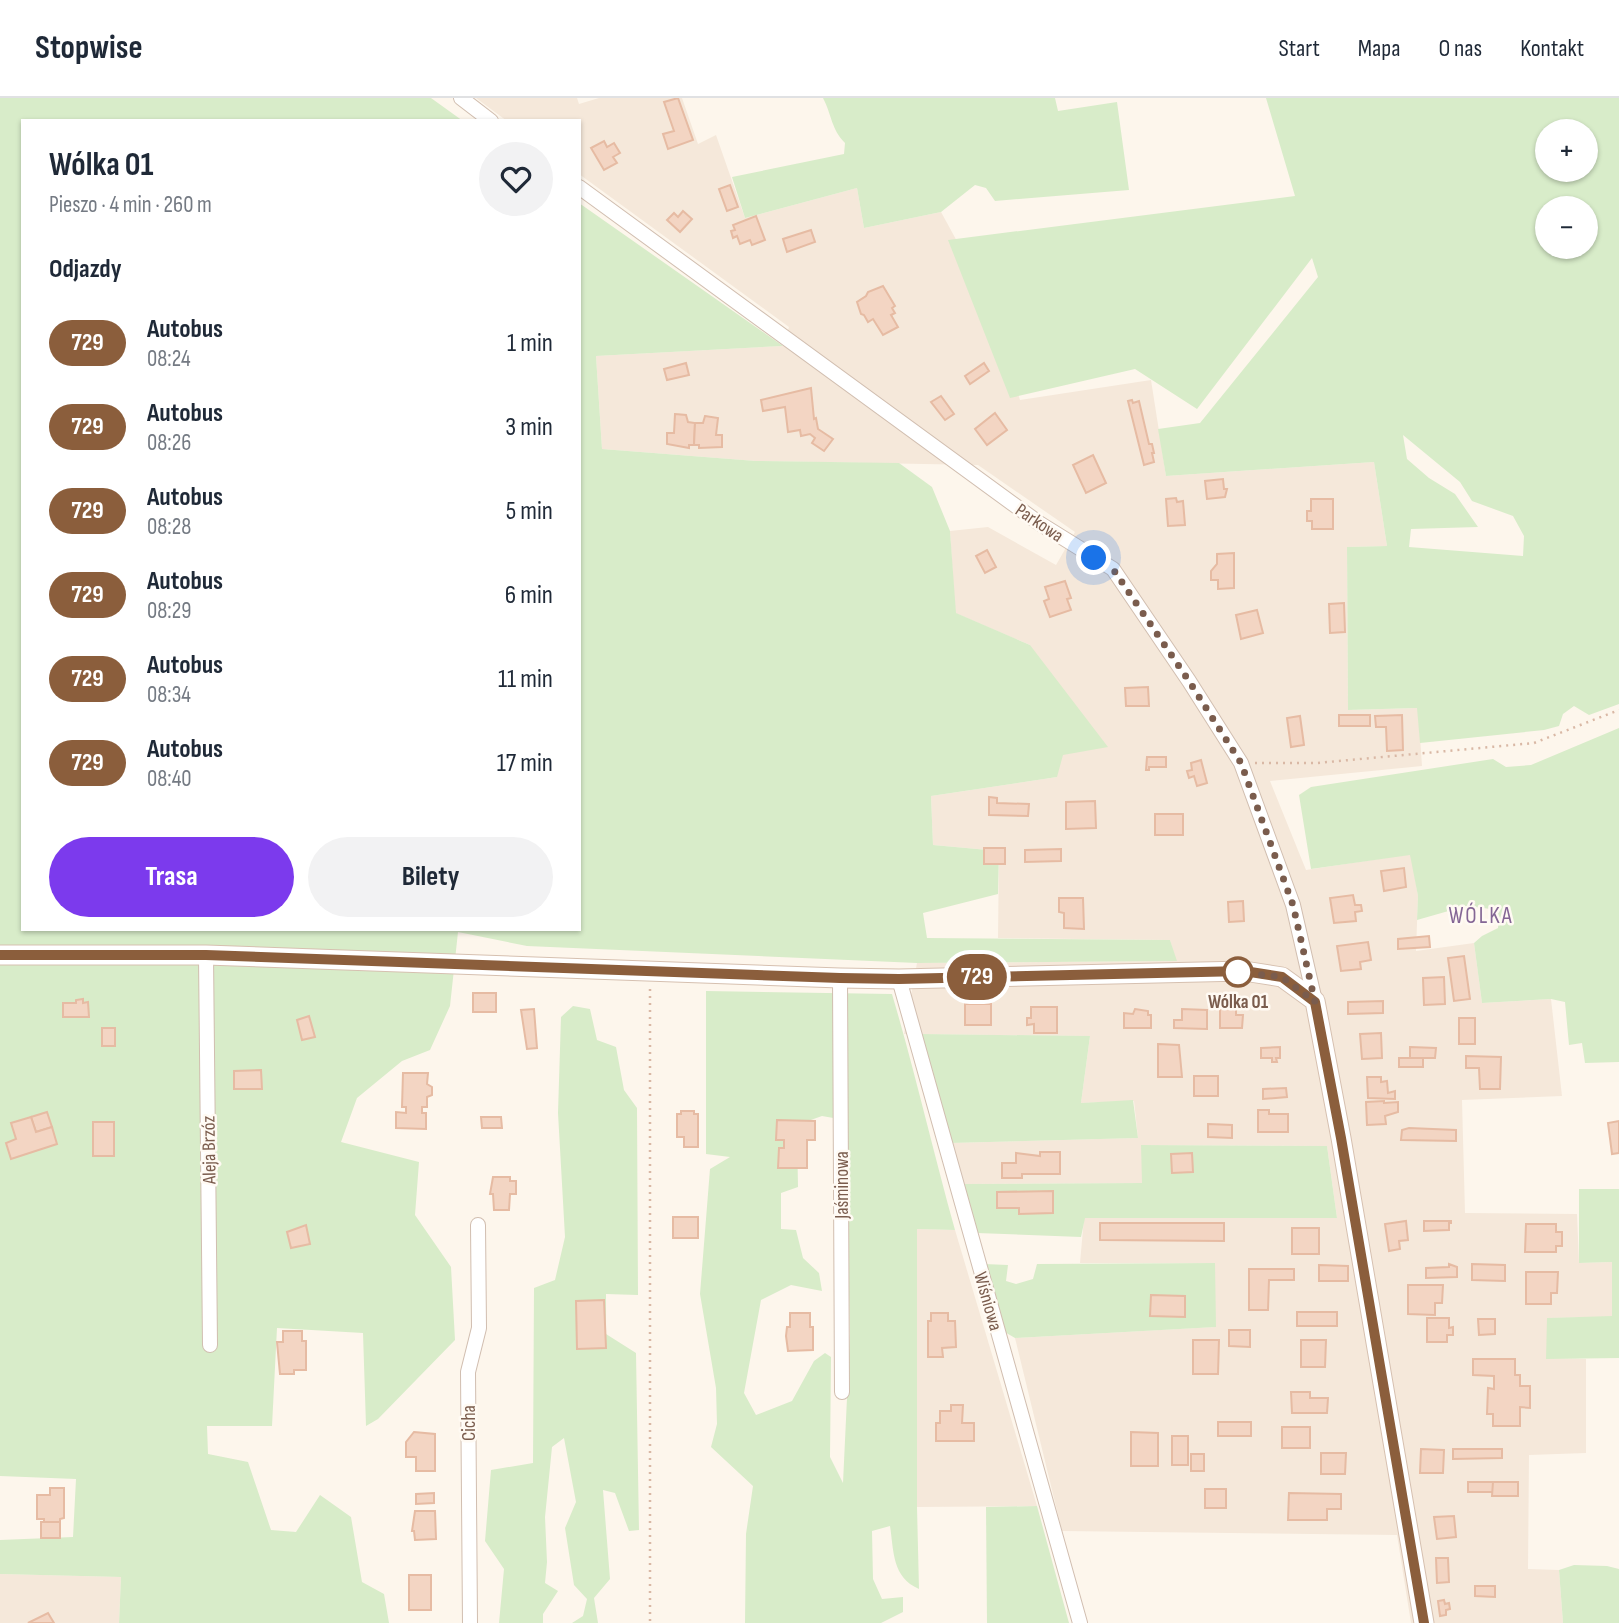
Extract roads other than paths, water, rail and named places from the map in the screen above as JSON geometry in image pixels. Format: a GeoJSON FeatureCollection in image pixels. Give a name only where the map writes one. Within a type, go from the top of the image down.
{"type":"FeatureCollection","features":[{"type":"Feature","properties":{"kind":"street"},"geometry":{"type":"LineString","coordinates":[[461,98],[488,119]]}},
{"type":"Feature","properties":{"kind":"street","name":"Parkowa"},"geometry":{"type":"LineString","coordinates":[[581,188],[1039,523],[1113,569],[1241,763],[1293,905],[1315,1002],[1424,1623]]}},
{"type":"Feature","properties":{"kind":"street"},"geometry":{"type":"LineString","coordinates":[[0,955],[206,955],[899,979],[1244,971],[1282,977],[1315,1002]]}},
{"type":"Feature","properties":{"kind":"street","name":"Aleja Brzóz"},"geometry":{"type":"LineString","coordinates":[[206,955],[210,1345]]}},
{"type":"Feature","properties":{"kind":"street","name":"Jaśminowa"},"geometry":{"type":"LineString","coordinates":[[840,978],[842,1392]]}},
{"type":"Feature","properties":{"kind":"street","name":"Wiśniowa"},"geometry":{"type":"LineString","coordinates":[[899,979],[1080,1623]]}},
{"type":"Feature","properties":{"kind":"street","name":"Cicha"},"geometry":{"type":"LineString","coordinates":[[470,1623],[468,1372],[479,1328],[478,1225]]}},
{"type":"Feature","properties":{"kind":"place","name":"Wólka 01"},"geometry":{"type":"Point","coordinates":[1238,972]}},
{"type":"Feature","properties":{"kind":"district","name":"WÓLKA"},"geometry":{"type":"Point","coordinates":[1481,915]}}]}
